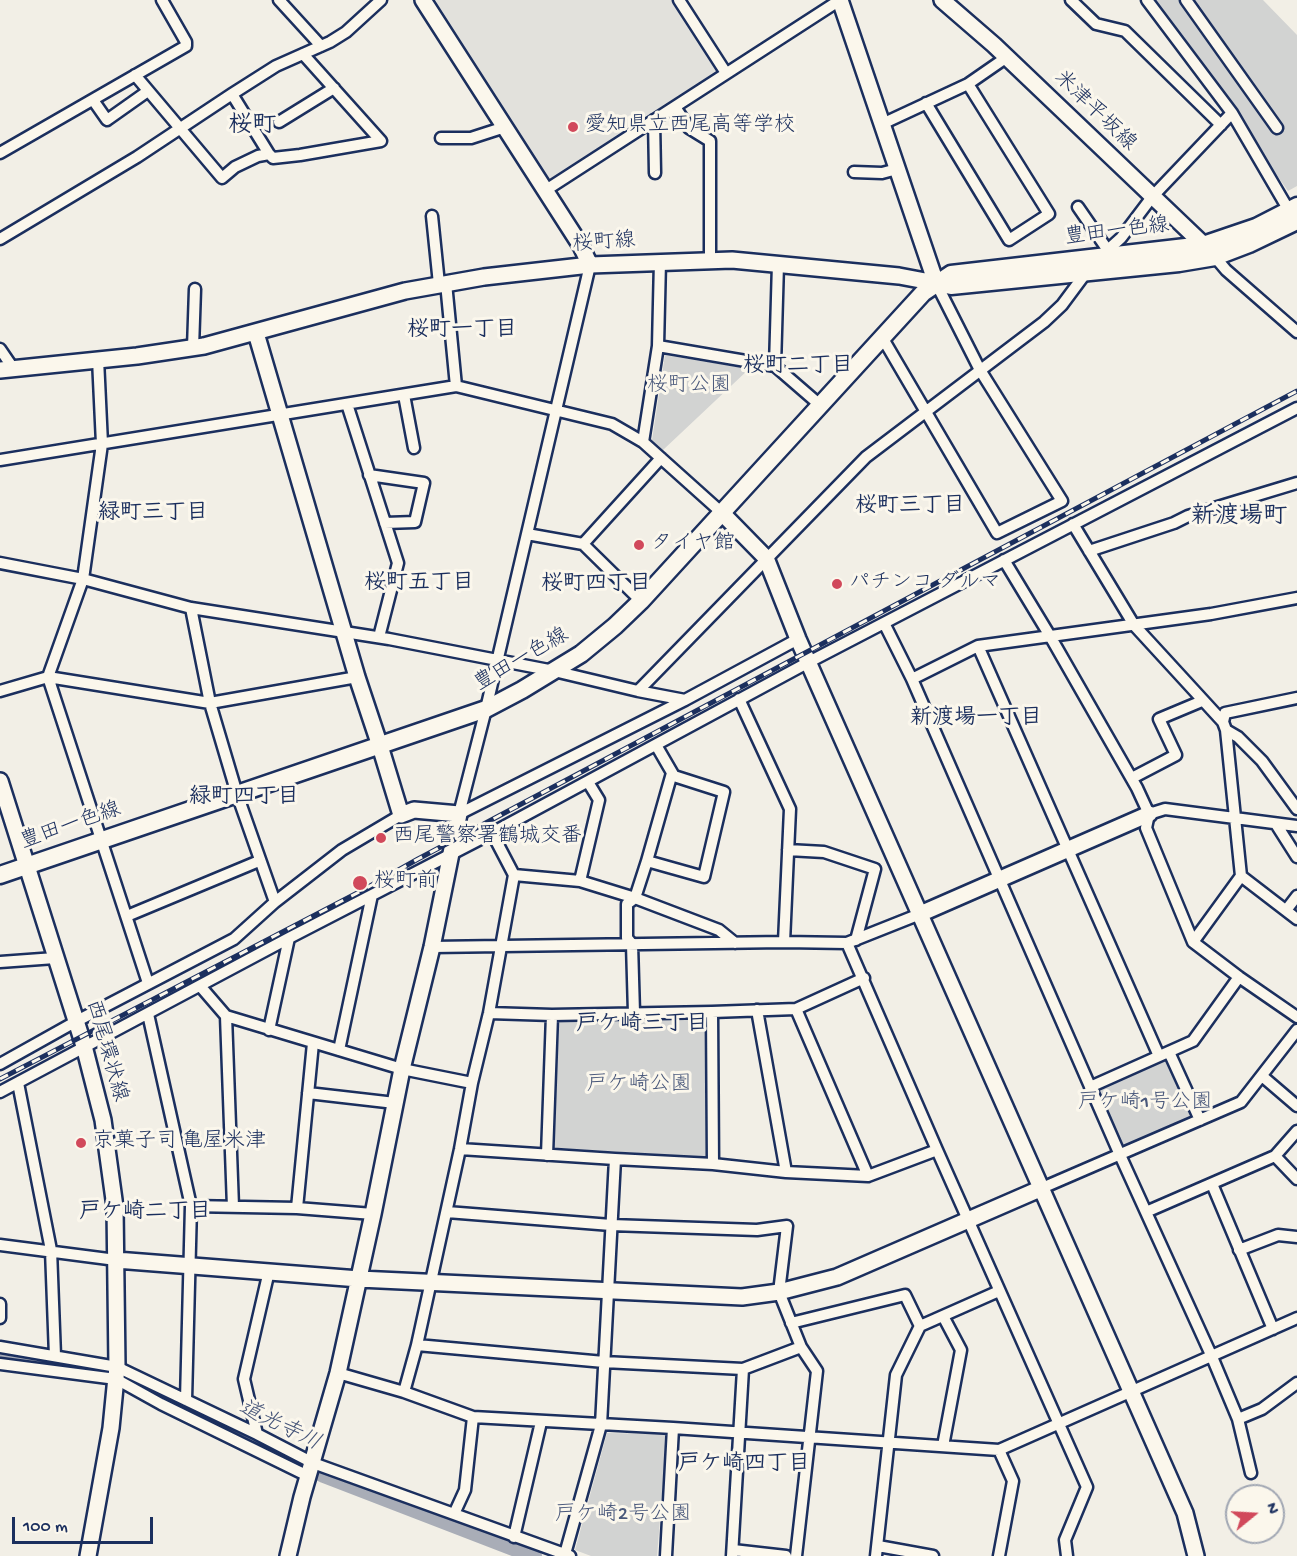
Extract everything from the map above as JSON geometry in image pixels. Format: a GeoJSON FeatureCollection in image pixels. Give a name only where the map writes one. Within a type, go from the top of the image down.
{"type":"FeatureCollection","features":[{"type":"Feature","properties":{"kind":"main road","name":"豊田一色線"},"geometry":{"type":"LineString","coordinates":[[0,875],[486,709],[581,654],[641,601],[923,293],[951,274],[1103,254],[1209,251],[1249,244],[1295,216]]}},
{"type":"Feature","properties":{"kind":"main road","name":"豊田一色線"},"geometry":{"type":"LineString","coordinates":[[936,283],[951,286],[1179,263],[1209,251]]}},
{"type":"Feature","properties":{"kind":"street"},"geometry":{"type":"LineString","coordinates":[[0,153],[186,46],[186,42],[162,0]]}},
{"type":"Feature","properties":{"kind":"street"},"geometry":{"type":"LineString","coordinates":[[279,0],[321,46]]}},
{"type":"Feature","properties":{"kind":"street"},"geometry":{"type":"LineString","coordinates":[[0,239],[180,130],[276,66],[346,32],[381,0]]}},
{"type":"Feature","properties":{"kind":"street"},"geometry":{"type":"LineString","coordinates":[[288,1556],[338,1373],[459,814],[486,709],[590,265],[581,246],[546,190],[423,0]]}},
{"type":"Feature","properties":{"kind":"street"},"geometry":{"type":"LineString","coordinates":[[679,0],[726,74]]}},
{"type":"Feature","properties":{"kind":"street"},"geometry":{"type":"LineString","coordinates":[[546,190],[840,0],[936,283],[980,370],[1062,501],[997,533],[882,337]]}},
{"type":"Feature","properties":{"kind":"street","name":"米津平坂線"},"geometry":{"type":"LineString","coordinates":[[942,0],[1006,57],[1209,251]]}},
{"type":"Feature","properties":{"kind":"street"},"geometry":{"type":"LineString","coordinates":[[1071,0],[1096,24],[1125,31],[1221,125]]}},
{"type":"Feature","properties":{"kind":"street"},"geometry":{"type":"LineString","coordinates":[[1147,0],[1232,113],[1295,216]]}},
{"type":"Feature","properties":{"kind":"street"},"geometry":{"type":"LineString","coordinates":[[1186,0],[1277,128]]}},
{"type":"Feature","properties":{"kind":"street"},"geometry":{"type":"LineString","coordinates":[[232,94],[273,158],[381,141],[303,54]]}},
{"type":"Feature","properties":{"kind":"street"},"geometry":{"type":"LineString","coordinates":[[882,124],[968,84],[1006,57]]}},
{"type":"Feature","properties":{"kind":"street"},"geometry":{"type":"LineString","coordinates":[[135,75],[222,178],[247,160],[269,154]]}},
{"type":"Feature","properties":{"kind":"street"},"geometry":{"type":"LineString","coordinates":[[926,103],[1009,240],[1049,214],[968,84]]}},
{"type":"Feature","properties":{"kind":"street"},"geometry":{"type":"LineString","coordinates":[[279,122],[334,88]]}},
{"type":"Feature","properties":{"kind":"street"},"geometry":{"type":"LineString","coordinates":[[93,100],[107,120],[148,92]]}},
{"type":"Feature","properties":{"kind":"street"},"geometry":{"type":"LineString","coordinates":[[675,107],[689,128],[710,141],[710,260]]}},
{"type":"Feature","properties":{"kind":"street"},"geometry":{"type":"LineString","coordinates":[[638,691],[866,457],[1044,322],[1062,305],[1085,273],[1121,238],[1152,197],[1232,113]]}},
{"type":"Feature","properties":{"kind":"street"},"geometry":{"type":"LineString","coordinates":[[654,120],[655,173]]}},
{"type":"Feature","properties":{"kind":"street"},"geometry":{"type":"LineString","coordinates":[[441,138],[471,138],[505,127]]}},
{"type":"Feature","properties":{"kind":"street"},"geometry":{"type":"LineString","coordinates":[[854,172],[882,173],[897,169]]}},
{"type":"Feature","properties":{"kind":"street"},"geometry":{"type":"LineString","coordinates":[[1078,207],[1103,254]]}},
{"type":"Feature","properties":{"kind":"street"},"geometry":{"type":"LineString","coordinates":[[432,216],[456,386]]}},
{"type":"Feature","properties":{"kind":"street"},"geometry":{"type":"LineString","coordinates":[[1209,251],[1226,270],[1297,332]]}},
{"type":"Feature","properties":{"kind":"street","name":"桜町線"},"geometry":{"type":"LineString","coordinates":[[256,333],[405,291],[590,265],[732,260],[899,276],[936,283]]}},
{"type":"Feature","properties":{"kind":"street"},"geometry":{"type":"LineString","coordinates":[[643,442],[658,346],[660,261]]}},
{"type":"Feature","properties":{"kind":"street"},"geometry":{"type":"LineString","coordinates":[[775,366],[778,264]]}},
{"type":"Feature","properties":{"kind":"street"},"geometry":{"type":"LineString","coordinates":[[193,348],[195,289]]}},
{"type":"Feature","properties":{"kind":"street"},"geometry":{"type":"LineString","coordinates":[[0,349],[6,369],[193,348],[256,333],[400,815]]}},
{"type":"Feature","properties":{"kind":"street"},"geometry":{"type":"LineString","coordinates":[[658,346],[775,366],[820,405]]}},
{"type":"Feature","properties":{"kind":"street"},"geometry":{"type":"LineString","coordinates":[[98,359],[102,444],[83,579],[48,677],[148,983]]}},
{"type":"Feature","properties":{"kind":"street"},"geometry":{"type":"LineString","coordinates":[[0,460],[456,386],[612,424],[643,442],[721,512],[766,558],[798,639],[1185,1513],[1196,1556]]}},
{"type":"Feature","properties":{"kind":"street"},"geometry":{"type":"LineString","coordinates":[[404,395],[414,448]]}},
{"type":"Feature","properties":{"kind":"street"},"geometry":{"type":"LineString","coordinates":[[347,404],[398,563],[379,638]]}},
{"type":"Feature","properties":{"kind":"street"},"geometry":{"type":"LineString","coordinates":[[0,1092],[588,782],[809,662],[1297,408]]}},
{"type":"Feature","properties":{"kind":"street"},"geometry":{"type":"LineString","coordinates":[[583,544],[662,458]]}},
{"type":"Feature","properties":{"kind":"street"},"geometry":{"type":"LineString","coordinates":[[369,475],[424,483],[415,522],[385,523]]}},
{"type":"Feature","properties":{"kind":"street"},"geometry":{"type":"LineString","coordinates":[[1089,550],[1174,523],[1188,516],[1297,483]]}},
{"type":"Feature","properties":{"kind":"street"},"geometry":{"type":"LineString","coordinates":[[1072,524],[1134,625],[1224,726],[1238,736],[1262,761],[1297,809]]}},
{"type":"Feature","properties":{"kind":"street"},"geometry":{"type":"LineString","coordinates":[[526,534],[583,544],[641,601]]}},
{"type":"Feature","properties":{"kind":"street"},"geometry":{"type":"LineString","coordinates":[[1004,560],[1132,778],[1149,814],[1146,828],[1193,942],[1297,1017]]}},
{"type":"Feature","properties":{"kind":"street"},"geometry":{"type":"LineString","coordinates":[[0,563],[83,579],[191,608],[379,638],[554,671],[685,700]]}},
{"type":"Feature","properties":{"kind":"street"},"geometry":{"type":"LineString","coordinates":[[912,679],[978,646],[1211,614],[1297,598]]}},
{"type":"Feature","properties":{"kind":"street"},"geometry":{"type":"LineString","coordinates":[[191,608],[210,704],[237,794],[275,902]]}},
{"type":"Feature","properties":{"kind":"street"},"geometry":{"type":"LineString","coordinates":[[884,623],[912,679],[1120,1155],[1212,1357],[1238,1419],[1251,1473]]}},
{"type":"Feature","properties":{"kind":"street"},"geometry":{"type":"LineString","coordinates":[[0,1064],[234,939],[275,902],[342,850],[400,815],[414,810],[459,814],[685,700],[798,639]]}},
{"type":"Feature","properties":{"kind":"street"},"geometry":{"type":"LineString","coordinates":[[978,646],[1068,848],[1164,1054],[1200,1120]]}},
{"type":"Feature","properties":{"kind":"street"},"geometry":{"type":"LineString","coordinates":[[0,691],[48,677],[210,704],[357,677]]}},
{"type":"Feature","properties":{"kind":"street"},"geometry":{"type":"LineString","coordinates":[[1193,942],[1241,876],[1224,726],[1226,713],[1297,698]]}},
{"type":"Feature","properties":{"kind":"street"},"geometry":{"type":"LineString","coordinates":[[739,699],[790,809],[784,942]]}},
{"type":"Feature","properties":{"kind":"street"},"geometry":{"type":"LineString","coordinates":[[1132,778],[1176,755],[1159,719],[1202,700]]}},
{"type":"Feature","properties":{"kind":"street"},"geometry":{"type":"LineString","coordinates":[[647,861],[704,877],[724,792],[674,776],[656,745]]}},
{"type":"Feature","properties":{"kind":"street"},"geometry":{"type":"LineString","coordinates":[[634,1013],[632,944],[627,938],[627,904],[635,898],[672,772]]}},
{"type":"Feature","properties":{"kind":"street","name":"西尾環状線"},"geometry":{"type":"LineString","coordinates":[[0,781],[84,1047],[104,1120],[115,1208],[116,1373],[111,1428],[88,1556]]}},
{"type":"Feature","properties":{"kind":"street"},"geometry":{"type":"LineString","coordinates":[[580,881],[599,800],[588,782]]}},
{"type":"Feature","properties":{"kind":"street"},"geometry":{"type":"LineString","coordinates":[[432,947],[852,941],[1165,809],[1297,826]]}},
{"type":"Feature","properties":{"kind":"street"},"geometry":{"type":"LineString","coordinates":[[1276,824],[1297,857]]}},
{"type":"Feature","properties":{"kind":"street"},"geometry":{"type":"LineString","coordinates":[[404,1392],[447,1212],[472,1083],[489,1013],[514,875],[492,833]]}},
{"type":"Feature","properties":{"kind":"street"},"geometry":{"type":"LineString","coordinates":[[788,850],[824,852],[874,869],[852,941],[864,978],[937,1150],[1087,1487],[1065,1540],[1067,1556]]}},
{"type":"Feature","properties":{"kind":"street"},"geometry":{"type":"LineString","coordinates":[[127,916],[259,861]]}},
{"type":"Feature","properties":{"kind":"street"},"geometry":{"type":"LineString","coordinates":[[514,875],[580,881],[635,898],[719,930],[735,943]]}},
{"type":"Feature","properties":{"kind":"street"},"geometry":{"type":"LineString","coordinates":[[1241,876],[1287,909],[1297,919]]}},
{"type":"Feature","properties":{"kind":"street"},"geometry":{"type":"LineString","coordinates":[[339,1050],[372,895]]}},
{"type":"Feature","properties":{"kind":"street"},"geometry":{"type":"LineString","coordinates":[[1287,909],[1297,896]]}},
{"type":"Feature","properties":{"kind":"street"},"geometry":{"type":"LineString","coordinates":[[269,1030],[289,938]]}},
{"type":"Feature","properties":{"kind":"street"},"geometry":{"type":"LineString","coordinates":[[0,962],[55,958]]}},
{"type":"Feature","properties":{"kind":"street"},"geometry":{"type":"LineString","coordinates":[[1090,1087],[1193,1041],[1239,977]]}},
{"type":"Feature","properties":{"kind":"street"},"geometry":{"type":"LineString","coordinates":[[489,1013],[552,1015],[796,1009],[864,978]]}},
{"type":"Feature","properties":{"kind":"street"},"geometry":{"type":"LineString","coordinates":[[201,987],[226,1016],[402,1069],[472,1083]]}},
{"type":"Feature","properties":{"kind":"street"},"geometry":{"type":"LineString","coordinates":[[796,1009],[868,1176]]}},
{"type":"Feature","properties":{"kind":"street"},"geometry":{"type":"LineString","coordinates":[[758,1010],[786,1172]]}},
{"type":"Feature","properties":{"kind":"street"},"geometry":{"type":"LineString","coordinates":[[712,1012],[713,1164]]}},
{"type":"Feature","properties":{"kind":"street"},"geometry":{"type":"LineString","coordinates":[[148,1014],[191,1206],[186,1400]]}},
{"type":"Feature","properties":{"kind":"street"},"geometry":{"type":"LineString","coordinates":[[547,1155],[552,1015]]}},
{"type":"Feature","properties":{"kind":"street"},"geometry":{"type":"LineString","coordinates":[[226,1016],[233,1207]]}},
{"type":"Feature","properties":{"kind":"street"},"geometry":{"type":"LineString","coordinates":[[0,1245],[116,1260],[359,1278],[742,1297],[779,1292],[837,1277],[1241,1102],[1297,1030]]}},
{"type":"Feature","properties":{"kind":"street"},"geometry":{"type":"LineString","coordinates":[[297,1208],[313,1043]]}},
{"type":"Feature","properties":{"kind":"street"},"geometry":{"type":"LineString","coordinates":[[1262,1077],[1297,1106]]}},
{"type":"Feature","properties":{"kind":"street"},"geometry":{"type":"LineString","coordinates":[[18,1083],[51,1250],[55,1356]]}},
{"type":"Feature","properties":{"kind":"street"},"geometry":{"type":"LineString","coordinates":[[308,1093],[395,1103]]}},
{"type":"Feature","properties":{"kind":"street"},"geometry":{"type":"LineString","coordinates":[[1146,1212],[1275,1155],[1297,1131]]}},
{"type":"Feature","properties":{"kind":"street"},"geometry":{"type":"LineString","coordinates":[[460,1149],[868,1176],[937,1150]]}},
{"type":"Feature","properties":{"kind":"street"},"geometry":{"type":"LineString","coordinates":[[1275,1155],[1297,1179]]}},
{"type":"Feature","properties":{"kind":"street"},"geometry":{"type":"LineString","coordinates":[[0,1364],[116,1373],[161,1404],[310,1470],[454,1514],[568,1555],[601,1425],[615,1159]]}},
{"type":"Feature","properties":{"kind":"street"},"geometry":{"type":"LineString","coordinates":[[1212,1184],[1273,1329]]}},
{"type":"Feature","properties":{"kind":"street"},"geometry":{"type":"LineString","coordinates":[[191,1206],[297,1208],[373,1214]]}},
{"type":"Feature","properties":{"kind":"street"},"geometry":{"type":"LineString","coordinates":[[447,1212],[611,1225],[757,1230],[787,1226],[779,1292],[801,1347],[817,1371],[796,1556]]}},
{"type":"Feature","properties":{"kind":"street"},"geometry":{"type":"LineString","coordinates":[[1239,1250],[1278,1235],[1297,1238]]}},
{"type":"Feature","properties":{"kind":"street"},"geometry":{"type":"LineString","coordinates":[[257,1434],[244,1379],[269,1271]]}},
{"type":"Feature","properties":{"kind":"street"},"geometry":{"type":"LineString","coordinates":[[933,1556],[877,1551],[896,1375],[920,1326],[999,1290]]}},
{"type":"Feature","properties":{"kind":"street"},"geometry":{"type":"LineString","coordinates":[[791,1323],[905,1295],[920,1326]]}},
{"type":"Feature","properties":{"kind":"street"},"geometry":{"type":"LineString","coordinates":[[0,1304],[0,1318]]}},
{"type":"Feature","properties":{"kind":"street"},"geometry":{"type":"LineString","coordinates":[[943,1316],[961,1350],[943,1446]]}},
{"type":"Feature","properties":{"kind":"street"},"geometry":{"type":"LineString","coordinates":[[338,1373],[404,1392],[473,1417],[999,1450],[1297,1318]]}},
{"type":"Feature","properties":{"kind":"street"},"geometry":{"type":"LineString","coordinates":[[417,1345],[604,1362],[743,1369],[801,1347]]}},
{"type":"Feature","properties":{"kind":"street"},"geometry":{"type":"LineString","coordinates":[[0,1347],[55,1356],[116,1373],[186,1400],[257,1434],[310,1470]]}},
{"type":"Feature","properties":{"kind":"street"},"geometry":{"type":"LineString","coordinates":[[743,1369],[732,1553],[786,1556]]}},
{"type":"Feature","properties":{"kind":"street"},"geometry":{"type":"LineString","coordinates":[[1238,1419],[1262,1409],[1297,1383]]}},
{"type":"Feature","properties":{"kind":"street"},"geometry":{"type":"LineString","coordinates":[[454,1514],[465,1490],[473,1417]]}},
{"type":"Feature","properties":{"kind":"street"},"geometry":{"type":"LineString","coordinates":[[514,1537],[541,1422]]}},
{"type":"Feature","properties":{"kind":"street"},"geometry":{"type":"LineString","coordinates":[[666,1556],[673,1428]]}},
{"type":"Feature","properties":{"kind":"street"},"geometry":{"type":"LineString","coordinates":[[999,1450],[1013,1481],[999,1556]]}},
{"type":"Feature","properties":{"kind":"shaded area","name":"愛知県立西尾高等学校"},"geometry":{"type":"Polygon","coordinates":[[[430,0],[675,0],[720,71],[548,183],[430,0]]]}},
{"type":"Feature","properties":{"kind":"green space"},"geometry":{"type":"Polygon","coordinates":[[[1153,0],[1263,0],[1297,35],[1297,186],[1288,191],[1153,0]]]}},
{"type":"Feature","properties":{"kind":"green space","name":"桜町公園"},"geometry":{"type":"Polygon","coordinates":[[[665,355],[749,369],[663,450],[652,440],[665,355]]]}},
{"type":"Feature","properties":{"kind":"green space","name":"戸ケ崎公園"},"geometry":{"type":"Polygon","coordinates":[[[705,1018],[706,1157],[554,1148],[559,1020],[705,1018]]]}},
{"type":"Feature","properties":{"kind":"green space","name":"戸ケ崎1号公園"},"geometry":{"type":"Polygon","coordinates":[[[1166,1058],[1194,1118],[1122,1149],[1096,1089],[1166,1058]]]}},
{"type":"Feature","properties":{"kind":"green space","name":"戸ケ崎2号公園"},"geometry":{"type":"Polygon","coordinates":[[[607,1433],[667,1434],[657,1556],[591,1556],[575,1550],[607,1433]]]}},
{"type":"Feature","properties":{"kind":"waterway","name":"道光寺川"},"geometry":{"type":"LineString","coordinates":[[0,1356],[132,1380],[324,1475],[534,1556]]}},
{"type":"Feature","properties":{"kind":"railway"},"geometry":{"type":"LineString","coordinates":[[0,1079],[363,890],[1297,391]]}},
{"type":"Feature","properties":{"kind":"place","name":"愛知県立西尾高等学校"},"geometry":{"type":"Point","coordinates":[573,127]}},
{"type":"Feature","properties":{"kind":"place","name":"タイヤ館"},"geometry":{"type":"Point","coordinates":[639,545]}},
{"type":"Feature","properties":{"kind":"place","name":"パチンコ ダルマ"},"geometry":{"type":"Point","coordinates":[837,584]}},
{"type":"Feature","properties":{"kind":"place","name":"西尾警察署鶴城交番"},"geometry":{"type":"Point","coordinates":[381,838]}},
{"type":"Feature","properties":{"kind":"place","name":"桜町前"},"geometry":{"type":"Point","coordinates":[360,883]}},
{"type":"Feature","properties":{"kind":"place","name":"京菓子司 亀屋米津"},"geometry":{"type":"Point","coordinates":[81,1143]}},
{"type":"Feature","properties":{"kind":"district","name":"桜町"},"geometry":{"type":"Point","coordinates":[252,127]}},
{"type":"Feature","properties":{"kind":"district","name":"桜町一丁目"},"geometry":{"type":"Point","coordinates":[462,332]}},
{"type":"Feature","properties":{"kind":"district","name":"桜町二丁目"},"geometry":{"type":"Point","coordinates":[798,368]}},
{"type":"Feature","properties":{"kind":"district","name":"桜町三丁目"},"geometry":{"type":"Point","coordinates":[910,508]}},
{"type":"Feature","properties":{"kind":"district","name":"緑町三丁目"},"geometry":{"type":"Point","coordinates":[153,515]}},
{"type":"Feature","properties":{"kind":"district","name":"新渡場町"},"geometry":{"type":"Point","coordinates":[1239,518]}},
{"type":"Feature","properties":{"kind":"district","name":"桜町五丁目"},"geometry":{"type":"Point","coordinates":[419,585]}},
{"type":"Feature","properties":{"kind":"district","name":"桜町四丁目"},"geometry":{"type":"Point","coordinates":[596,586]}},
{"type":"Feature","properties":{"kind":"district","name":"新渡場一丁目"},"geometry":{"type":"Point","coordinates":[976,720]}},
{"type":"Feature","properties":{"kind":"district","name":"緑町四丁目"},"geometry":{"type":"Point","coordinates":[244,799]}},
{"type":"Feature","properties":{"kind":"district","name":"戸ケ崎三丁目"},"geometry":{"type":"Point","coordinates":[642,1026]}},
{"type":"Feature","properties":{"kind":"district","name":"戸ケ崎二丁目"},"geometry":{"type":"Point","coordinates":[145,1214]}},
{"type":"Feature","properties":{"kind":"district","name":"戸ケ崎四丁目"},"geometry":{"type":"Point","coordinates":[744,1466]}}]}
